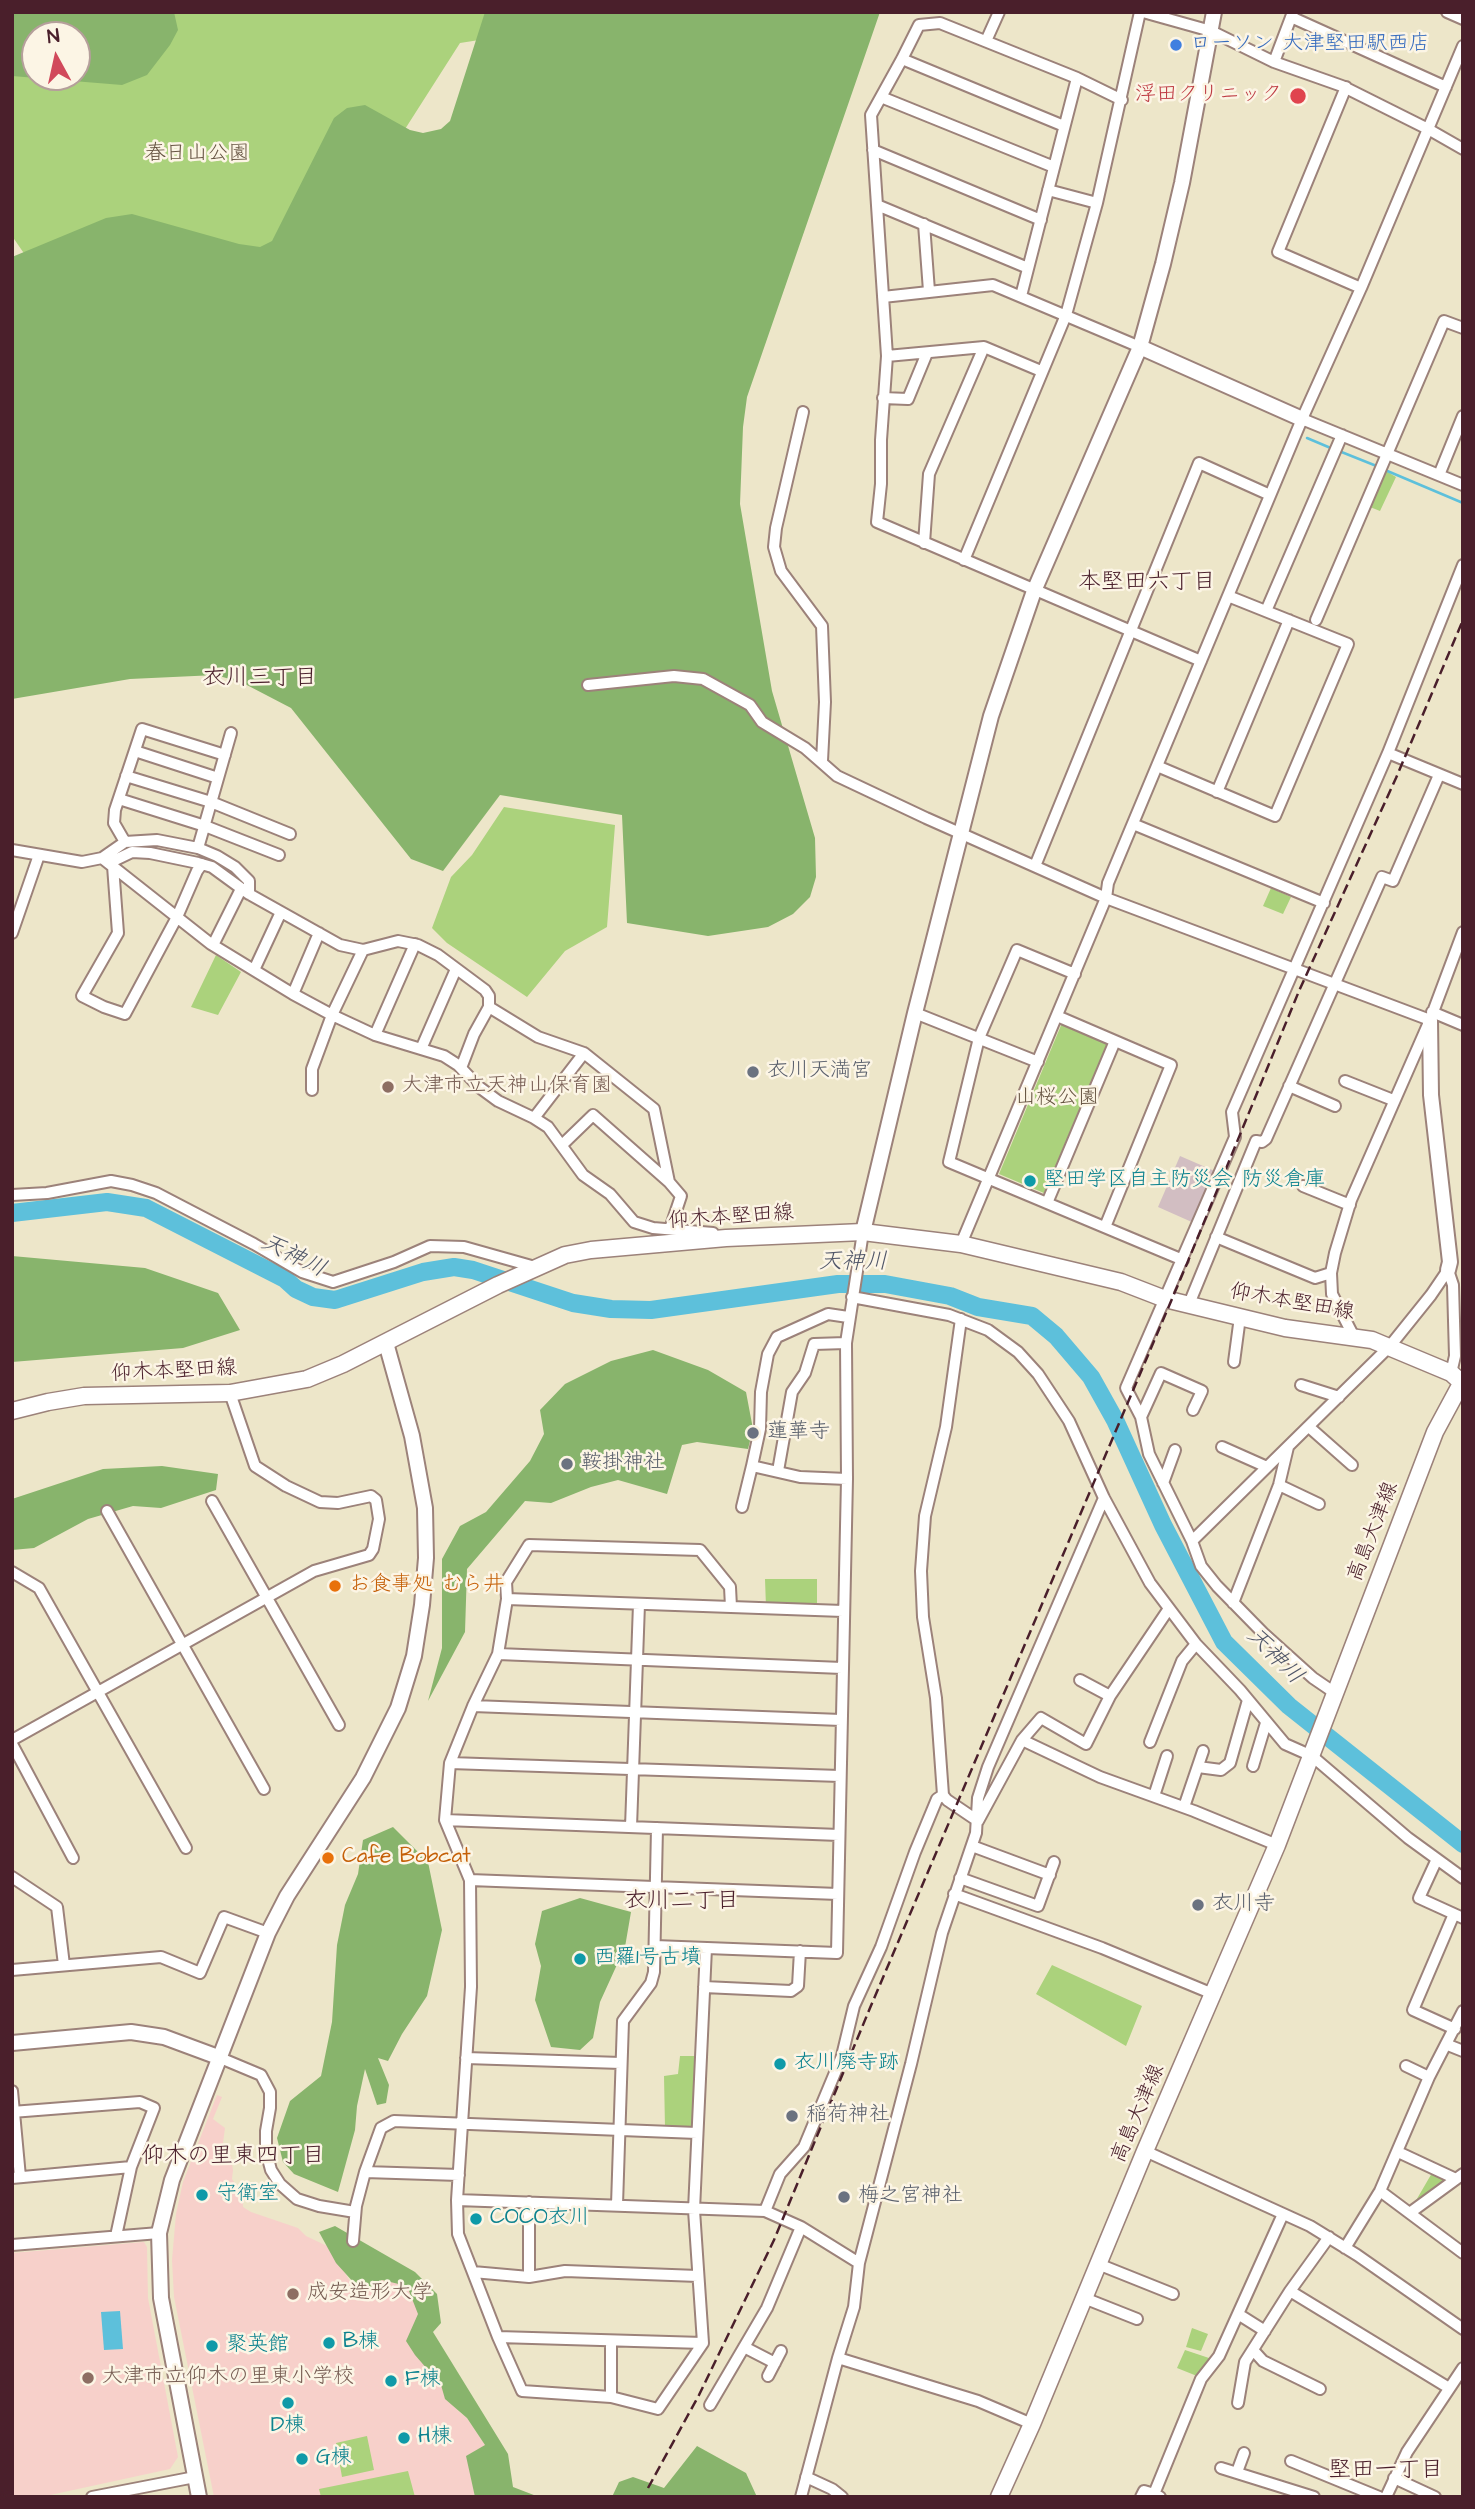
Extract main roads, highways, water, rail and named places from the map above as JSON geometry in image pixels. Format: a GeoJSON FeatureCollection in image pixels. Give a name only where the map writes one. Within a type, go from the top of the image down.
{"type":"FeatureCollection","features":[{"type":"Feature","properties":{"kind":"main road","name":"仰木本堅田線"},"geometry":{"type":"LineString","coordinates":[[12,1411],[84,1396],[230,1394],[307,1380],[535,1267],[565,1255],[591,1250],[726,1238],[961,1244],[1121,1282],[1165,1299],[1284,1328],[1353,1335],[1390,1346],[1459,1380]]}},
{"type":"Feature","properties":{"kind":"main road","name":"高島大津線"},"geometry":{"type":"LineString","coordinates":[[999,2497],[1277,1846],[1435,1432],[1459,1380]]}},
{"type":"Feature","properties":{"kind":"water"},"geometry":{"type":"Polygon","coordinates":[[[120,2311],[123,2349],[104,2350],[101,2312],[120,2311]]]}},
{"type":"Feature","properties":{"kind":"waterway"},"geometry":{"type":"LineString","coordinates":[[1307,438],[1333,449]]}},
{"type":"Feature","properties":{"kind":"waterway"},"geometry":{"type":"LineString","coordinates":[[1339,451],[1379,467]]}},
{"type":"Feature","properties":{"kind":"waterway"},"geometry":{"type":"LineString","coordinates":[[1385,470],[1463,503]]}},
{"type":"Feature","properties":{"kind":"waterway","name":"天神川"},"geometry":{"type":"LineString","coordinates":[[12,1213],[107,1202],[146,1208],[285,1279],[296,1289],[313,1297],[335,1300],[423,1272],[454,1267],[473,1270],[573,1303],[611,1309],[651,1310],[838,1284],[885,1284],[950,1296],[978,1307],[1032,1316],[1056,1336],[1091,1377],[1115,1420],[1163,1525],[1224,1642],[1289,1706],[1463,1844]]}},
{"type":"Feature","properties":{"kind":"railway"},"geometry":{"type":"LineString","coordinates":[[648,2488],[699,2395],[774,2240],[1186,1266],[1299,991],[1396,778],[1463,620]]}},
{"type":"Feature","properties":{"kind":"place","name":"ローソン 大津堅田駅西店"},"geometry":{"type":"Point","coordinates":[1176,45]}},
{"type":"Feature","properties":{"kind":"place","name":"浮田クリニック"},"geometry":{"type":"Point","coordinates":[1298,96]}},
{"type":"Feature","properties":{"kind":"place","name":"衣川天満宮"},"geometry":{"type":"Point","coordinates":[753,1072]}},
{"type":"Feature","properties":{"kind":"place","name":"大津市立天神山保育園"},"geometry":{"type":"Point","coordinates":[388,1087]}},
{"type":"Feature","properties":{"kind":"place","name":"堅田学区自主防災会 防災倉庫"},"geometry":{"type":"Point","coordinates":[1030,1181]}},
{"type":"Feature","properties":{"kind":"place","name":"蓮華寺"},"geometry":{"type":"Point","coordinates":[753,1433]}},
{"type":"Feature","properties":{"kind":"place","name":"鞍掛神社"},"geometry":{"type":"Point","coordinates":[567,1464]}},
{"type":"Feature","properties":{"kind":"place","name":"お食事処 むら井"},"geometry":{"type":"Point","coordinates":[335,1586]}},
{"type":"Feature","properties":{"kind":"place","name":"Cafe Bobcat"},"geometry":{"type":"Point","coordinates":[328,1858]}},
{"type":"Feature","properties":{"kind":"place","name":"衣川寺"},"geometry":{"type":"Point","coordinates":[1198,1905]}},
{"type":"Feature","properties":{"kind":"place","name":"西羅1号古墳"},"geometry":{"type":"Point","coordinates":[580,1959]}},
{"type":"Feature","properties":{"kind":"place","name":"衣川廃寺跡"},"geometry":{"type":"Point","coordinates":[780,2064]}},
{"type":"Feature","properties":{"kind":"place","name":"稲荷神社"},"geometry":{"type":"Point","coordinates":[792,2116]}},
{"type":"Feature","properties":{"kind":"place","name":"守衛室"},"geometry":{"type":"Point","coordinates":[202,2195]}},
{"type":"Feature","properties":{"kind":"place","name":"梅之宮神社"},"geometry":{"type":"Point","coordinates":[844,2197]}},
{"type":"Feature","properties":{"kind":"place","name":"COCO衣川"},"geometry":{"type":"Point","coordinates":[476,2219]}},
{"type":"Feature","properties":{"kind":"place","name":"成安造形大学"},"geometry":{"type":"Point","coordinates":[293,2294]}},
{"type":"Feature","properties":{"kind":"place","name":"B棟"},"geometry":{"type":"Point","coordinates":[329,2343]}},
{"type":"Feature","properties":{"kind":"place","name":"聚英館"},"geometry":{"type":"Point","coordinates":[212,2346]}},
{"type":"Feature","properties":{"kind":"place","name":"大津市立仰木の里東小学校"},"geometry":{"type":"Point","coordinates":[88,2378]}},
{"type":"Feature","properties":{"kind":"place","name":"F棟"},"geometry":{"type":"Point","coordinates":[391,2381]}},
{"type":"Feature","properties":{"kind":"place","name":"D棟"},"geometry":{"type":"Point","coordinates":[288,2403]}},
{"type":"Feature","properties":{"kind":"place","name":"H棟"},"geometry":{"type":"Point","coordinates":[404,2438]}},
{"type":"Feature","properties":{"kind":"place","name":"G棟"},"geometry":{"type":"Point","coordinates":[302,2459]}},
{"type":"Feature","properties":{"kind":"district","name":"本堅田六丁目"},"geometry":{"type":"Point","coordinates":[1147,583]}},
{"type":"Feature","properties":{"kind":"district","name":"衣川三丁目"},"geometry":{"type":"Point","coordinates":[260,679]}},
{"type":"Feature","properties":{"kind":"district","name":"衣川二丁目"},"geometry":{"type":"Point","coordinates":[682,1902]}},
{"type":"Feature","properties":{"kind":"district","name":"仰木の里東四丁目"},"geometry":{"type":"Point","coordinates":[233,2157]}},
{"type":"Feature","properties":{"kind":"district","name":"堅田一丁目"},"geometry":{"type":"Point","coordinates":[1386,2471]}},
{"type":"Feature","properties":{"kind":"park label","name":"春日山公園"},"geometry":{"type":"Point","coordinates":[197,155]}},
{"type":"Feature","properties":{"kind":"park label","name":"山桜公園"},"geometry":{"type":"Point","coordinates":[1057,1099]}}]}
